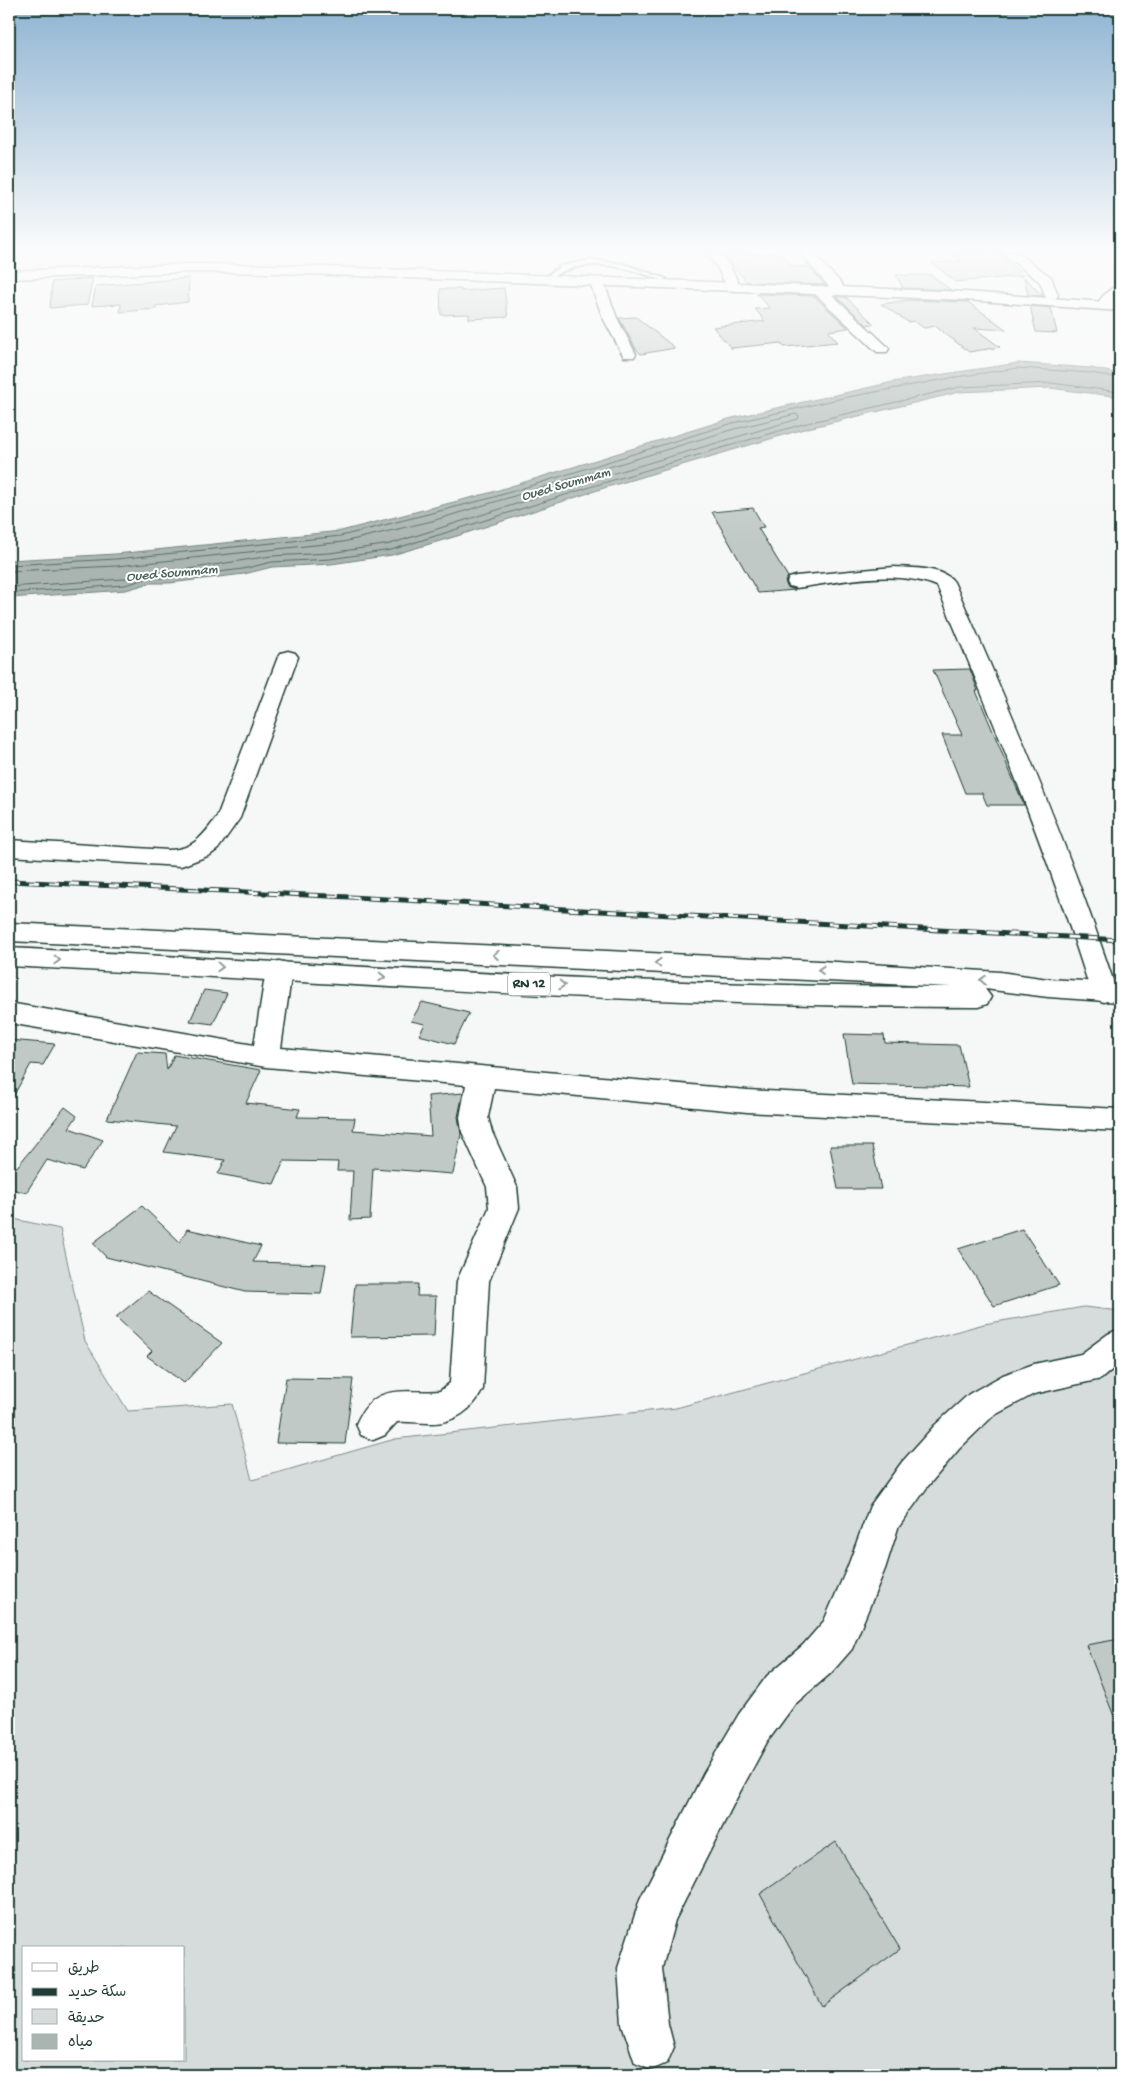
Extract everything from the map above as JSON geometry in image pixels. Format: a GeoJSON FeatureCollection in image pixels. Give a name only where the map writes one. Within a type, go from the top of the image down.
{"type":"FeatureCollection","features":[{"type":"Feature","properties":{"kind":"main road"},"geometry":{"type":"LineString","coordinates":[[627,349],[630,354]]}},
{"type":"Feature","properties":{"kind":"main road"},"geometry":{"type":"LineString","coordinates":[[796,582],[905,572],[936,577],[945,582],[992,691],[1087,938],[1112,992]]}},
{"type":"Feature","properties":{"kind":"main road"},"geometry":{"type":"LineString","coordinates":[[9,848],[168,858],[187,856],[202,850],[210,844],[228,818],[288,657]]}},
{"type":"Feature","properties":{"kind":"main road","name":"RN 12"},"geometry":{"type":"LineString","coordinates":[[9,932],[830,970],[1000,981],[1048,988],[1112,992]]}},
{"type":"Feature","properties":{"kind":"main road","name":"RN 12"},"geometry":{"type":"LineString","coordinates":[[9,957],[279,970],[379,977],[826,997],[1003,997],[1048,988]]}},
{"type":"Feature","properties":{"kind":"main road"},"geometry":{"type":"LineString","coordinates":[[266,1057],[279,970]]}},
{"type":"Feature","properties":{"kind":"main road"},"geometry":{"type":"LineString","coordinates":[[9,1013],[266,1057],[747,1101],[1120,1120]]}},
{"type":"Feature","properties":{"kind":"main road"},"geometry":{"type":"LineString","coordinates":[[374,1424],[388,1408],[397,1404],[432,1409],[448,1407],[459,1399],[466,1389],[473,1281],[504,1208],[502,1187],[476,1132],[474,1117],[482,1077]]}},
{"type":"Feature","properties":{"kind":"main road"},"geometry":{"type":"LineString","coordinates":[[651,2047],[645,2024],[640,1968],[655,1914],[718,1788],[753,1728],[781,1690],[817,1659],[838,1635],[866,1569],[883,1519],[915,1474],[947,1437],[982,1405],[1015,1386],[1034,1379],[1089,1368],[1120,1344]]}},
{"type":"Feature","properties":{"kind":"green space"},"geometry":{"type":"Polygon","coordinates":[[[9,1218],[60,1229],[85,1341],[128,1411],[232,1404],[252,1480],[395,1439],[676,1408],[984,1324],[1084,1307],[1120,1311],[1120,2075],[9,2075],[9,1218]]]}},
{"type":"Feature","properties":{"kind":"water","name":"Oued Soummam"},"geometry":{"type":"Polygon","coordinates":[[[1018,363],[1091,368],[1120,374],[1120,397],[1050,388],[960,392],[804,429],[604,488],[392,555],[331,564],[272,567],[244,574],[170,583],[150,583],[126,590],[9,598],[9,560],[116,554],[341,531],[489,493],[732,418],[898,381],[1018,363]]]}},
{"type":"Feature","properties":{"kind":"building"},"geometry":{"type":"Polygon","coordinates":[[[636,349],[668,349],[641,354],[636,349]]]}},
{"type":"Feature","properties":{"kind":"building"},"geometry":{"type":"Polygon","coordinates":[[[965,349],[986,349],[969,352],[965,349]]]}},
{"type":"Feature","properties":{"kind":"building"},"geometry":{"type":"Polygon","coordinates":[[[753,508],[764,527],[758,528],[788,577],[785,581],[787,587],[795,590],[758,593],[712,512],[753,508]]]}},
{"type":"Feature","properties":{"kind":"building"},"geometry":{"type":"Polygon","coordinates":[[[970,669],[978,691],[976,691],[1024,805],[987,805],[982,793],[965,793],[942,735],[962,735],[933,670],[970,669]]]}},
{"type":"Feature","properties":{"kind":"building"},"geometry":{"type":"Polygon","coordinates":[[[204,990],[227,993],[213,1024],[190,1021],[204,990]]]}},
{"type":"Feature","properties":{"kind":"building"},"geometry":{"type":"Polygon","coordinates":[[[422,1002],[469,1013],[454,1044],[419,1035],[425,1024],[411,1021],[422,1002]]]}},
{"type":"Feature","properties":{"kind":"building"},"geometry":{"type":"Polygon","coordinates":[[[844,1034],[884,1035],[885,1043],[959,1045],[969,1087],[852,1084],[844,1034]]]}},
{"type":"Feature","properties":{"kind":"building"},"geometry":{"type":"Polygon","coordinates":[[[9,1040],[55,1044],[43,1065],[31,1064],[9,1104],[9,1040]]]}},
{"type":"Feature","properties":{"kind":"building"},"geometry":{"type":"Polygon","coordinates":[[[137,1052],[165,1054],[167,1070],[174,1055],[261,1070],[246,1103],[300,1109],[297,1117],[355,1118],[353,1130],[431,1136],[428,1096],[463,1093],[458,1117],[461,1134],[453,1174],[373,1168],[370,1219],[350,1220],[353,1171],[337,1171],[338,1162],[284,1161],[274,1184],[218,1174],[225,1160],[164,1152],[176,1126],[107,1119],[137,1052]]]}},
{"type":"Feature","properties":{"kind":"building"},"geometry":{"type":"Polygon","coordinates":[[[65,1107],[77,1116],[69,1128],[103,1140],[83,1170],[47,1160],[26,1193],[9,1188],[9,1165],[17,1167],[65,1107]]]}},
{"type":"Feature","properties":{"kind":"building"},"geometry":{"type":"Polygon","coordinates":[[[830,1146],[872,1146],[881,1189],[838,1189],[830,1146]]]}},
{"type":"Feature","properties":{"kind":"building"},"geometry":{"type":"Polygon","coordinates":[[[142,1206],[180,1242],[187,1229],[261,1246],[253,1262],[326,1264],[321,1294],[245,1292],[106,1257],[93,1243],[142,1206]]]}},
{"type":"Feature","properties":{"kind":"building"},"geometry":{"type":"Polygon","coordinates":[[[1022,1229],[1059,1285],[994,1306],[958,1249],[1022,1229]]]}},
{"type":"Feature","properties":{"kind":"building"},"geometry":{"type":"Polygon","coordinates":[[[355,1284],[418,1284],[417,1296],[436,1296],[434,1336],[350,1337],[355,1284]]]}},
{"type":"Feature","properties":{"kind":"building"},"geometry":{"type":"Polygon","coordinates":[[[148,1291],[222,1343],[184,1383],[147,1356],[152,1351],[116,1317],[148,1291]]]}},
{"type":"Feature","properties":{"kind":"building"},"geometry":{"type":"Polygon","coordinates":[[[286,1378],[353,1379],[345,1444],[276,1443],[286,1378]]]}},
{"type":"Feature","properties":{"kind":"building"},"geometry":{"type":"Polygon","coordinates":[[[1120,1639],[1120,1728],[1119,1729],[1086,1645],[1120,1639]]]}},
{"type":"Feature","properties":{"kind":"building"},"geometry":{"type":"Polygon","coordinates":[[[836,1842],[900,1949],[822,2006],[760,1894],[836,1842]]]}},
{"type":"Feature","properties":{"kind":"railway"},"geometry":{"type":"LineString","coordinates":[[9,881],[350,897],[1120,940]]}}]}
